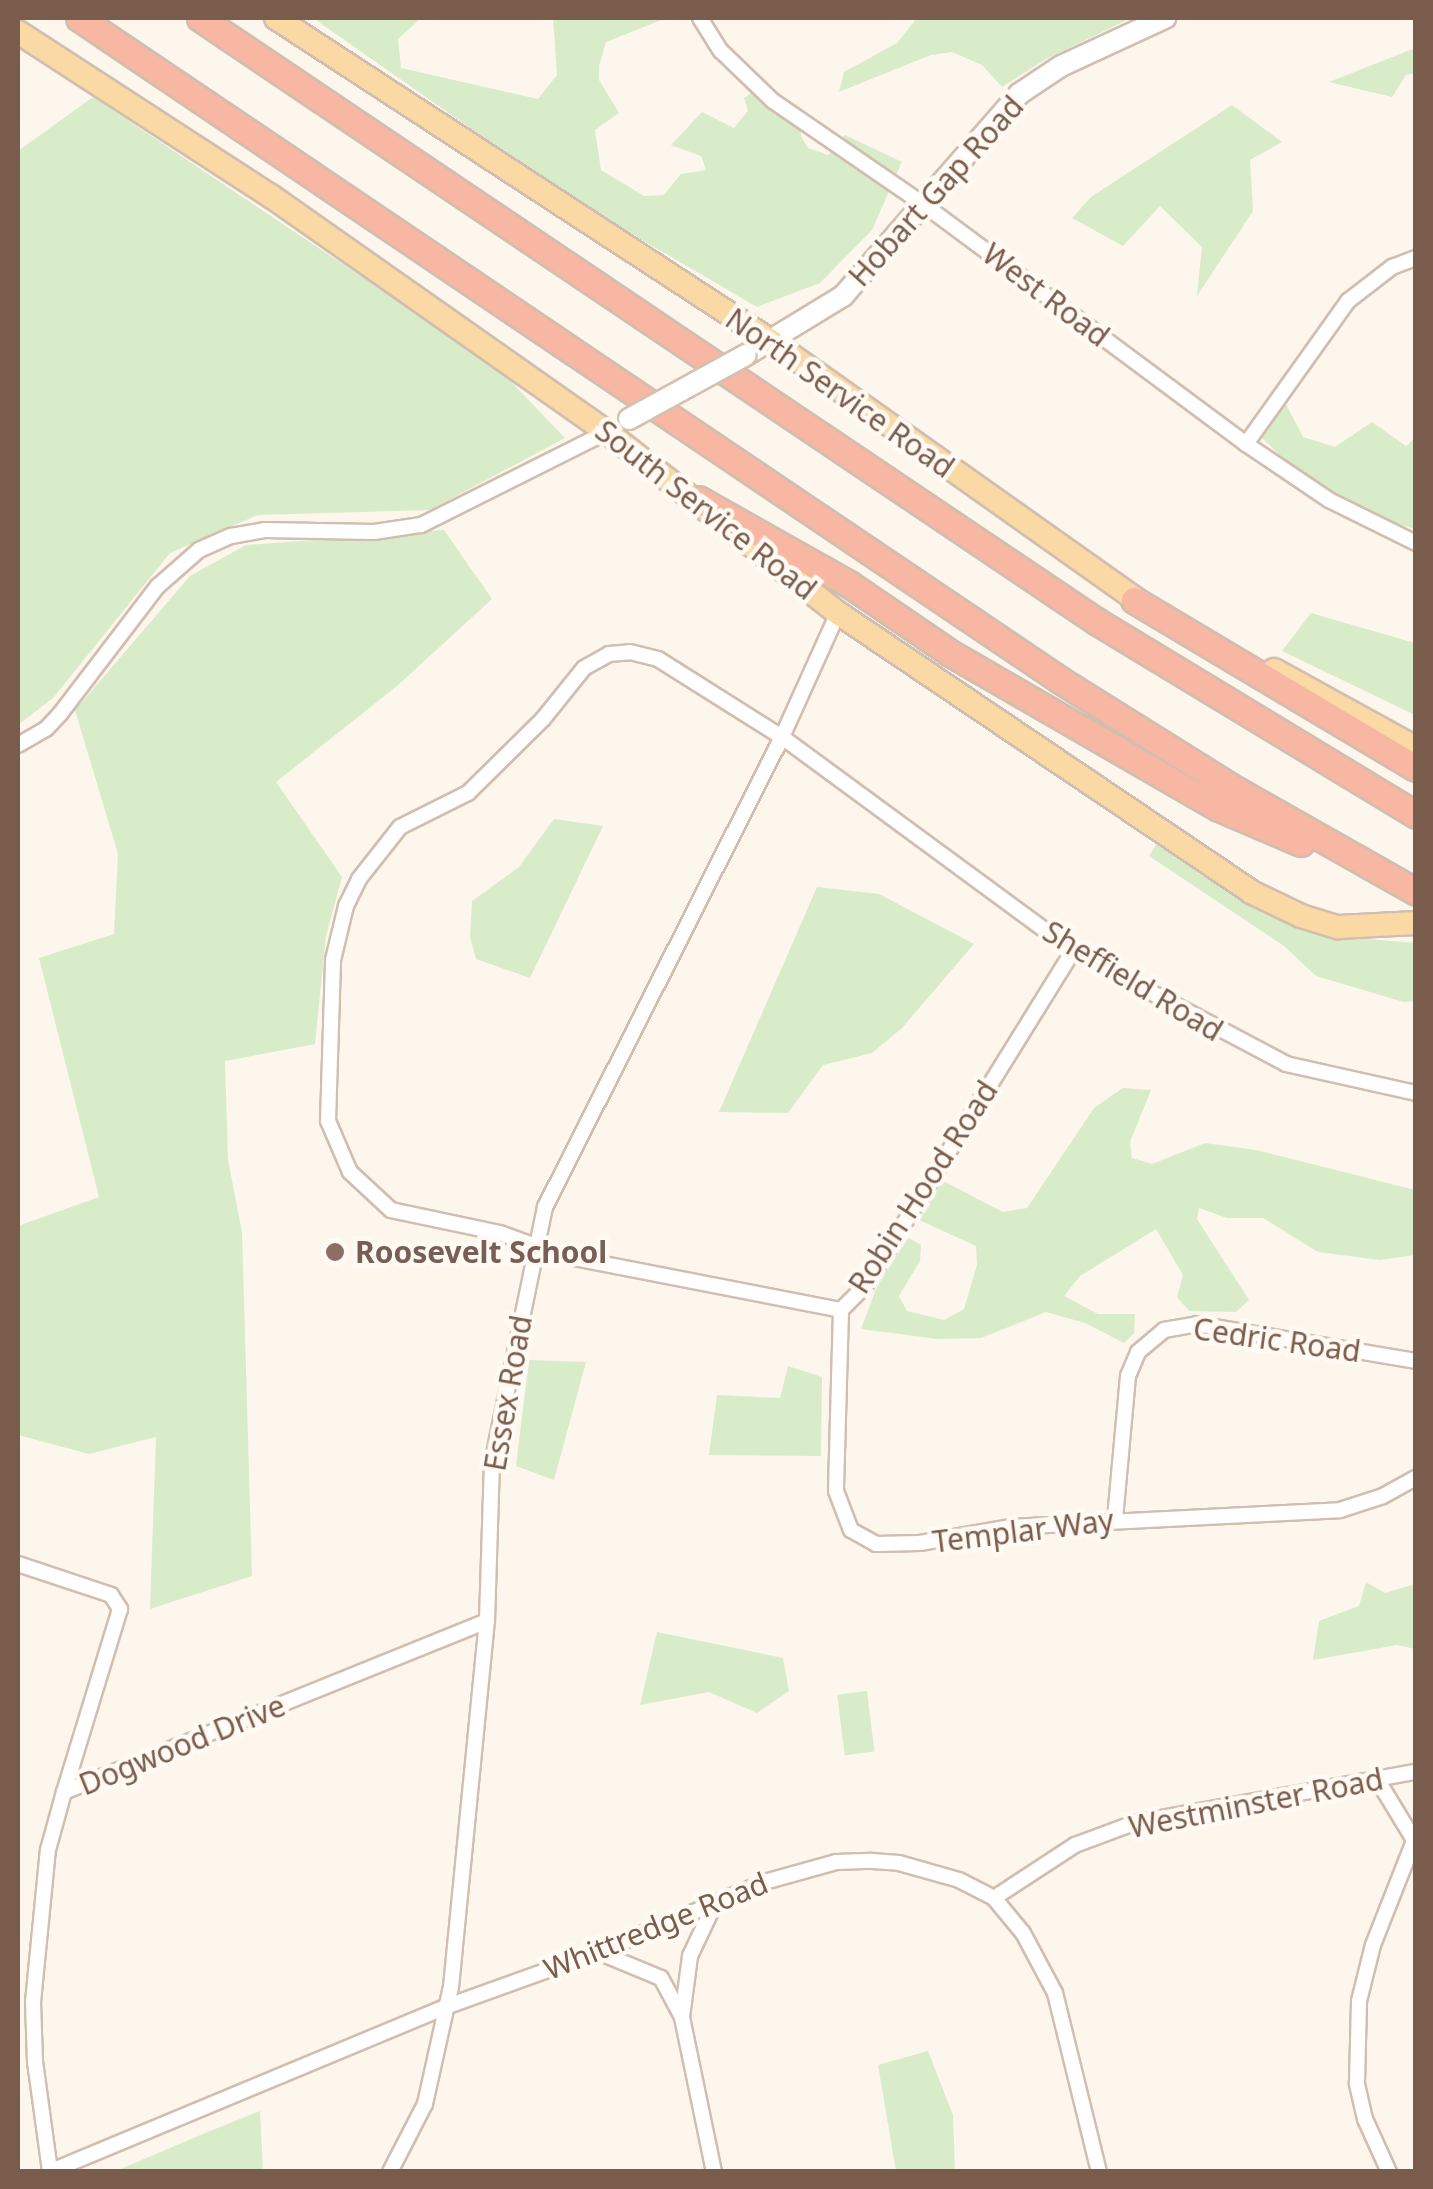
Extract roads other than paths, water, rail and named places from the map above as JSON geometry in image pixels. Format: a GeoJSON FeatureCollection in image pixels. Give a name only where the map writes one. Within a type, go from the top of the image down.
{"type":"FeatureCollection","features":[{"type":"Feature","properties":{"kind":"highway"},"geometry":{"type":"LineString","coordinates":[[78,18],[1060,680],[1170,751],[1416,893]]}},
{"type":"Feature","properties":{"kind":"highway"},"geometry":{"type":"LineString","coordinates":[[200,18],[1096,622],[1416,815]]}},
{"type":"Feature","properties":{"kind":"highway"},"geometry":{"type":"LineString","coordinates":[[698,500],[849,584],[950,652],[1219,808],[1416,893]]}},
{"type":"Feature","properties":{"kind":"highway"},"geometry":{"type":"LineString","coordinates":[[1134,600],[1416,768]]}},
{"type":"Feature","properties":{"kind":"main road","name":"North Service Road"},"geometry":{"type":"LineString","coordinates":[[276,18],[771,341],[1134,600],[1416,748]]}},
{"type":"Feature","properties":{"kind":"main road","name":"South Service Road"},"geometry":{"type":"LineString","coordinates":[[18,32],[272,196],[607,432],[838,613],[1251,892],[1301,916],[1338,927],[1416,924]]}},
{"type":"Feature","properties":{"kind":"street","name":"West Road"},"geometry":{"type":"LineString","coordinates":[[700,18],[721,52],[773,101],[923,204],[1246,444],[1329,500],[1416,543]]}},
{"type":"Feature","properties":{"kind":"street","name":"Hobart Gap Road"},"geometry":{"type":"LineString","coordinates":[[607,432],[771,341],[842,296],[1018,94],[1061,66],[1165,18]]}},
{"type":"Feature","properties":{"kind":"street"},"geometry":{"type":"LineString","coordinates":[[1246,444],[1348,300],[1392,266],[1416,258]]}},
{"type":"Feature","properties":{"kind":"street"},"geometry":{"type":"LineString","coordinates":[[18,744],[60,714],[158,586],[198,550],[231,536],[264,530],[374,532],[421,525],[607,432]]}},
{"type":"Feature","properties":{"kind":"street","name":"Essex Road"},"geometry":{"type":"LineString","coordinates":[[390,2172],[426,2104],[448,2006],[487,1621],[492,1462],[545,1207],[564,1161],[782,737],[838,613]]}},
{"type":"Feature","properties":{"kind":"street","name":"Sheffield Road"},"geometry":{"type":"LineString","coordinates":[[537,1246],[500,1233],[391,1210],[368,1194],[342,1160],[328,1120],[325,1093],[333,960],[346,906],[382,846],[400,827],[468,793],[544,719],[584,668],[609,654],[630,652],[658,658],[782,737],[1073,951],[1238,1042],[1286,1064],[1416,1093]]}},
{"type":"Feature","properties":{"kind":"street","name":"Robin Hood Road"},"geometry":{"type":"LineString","coordinates":[[537,1246],[563,1256],[841,1310],[865,1286],[1073,951]]}},
{"type":"Feature","properties":{"kind":"street","name":"Templar Way"},"geometry":{"type":"LineString","coordinates":[[841,1310],[836,1491],[844,1518],[862,1540],[876,1544],[920,1543],[1010,1527],[1340,1510],[1383,1496],[1416,1478]]}},
{"type":"Feature","properties":{"kind":"street","name":"Cedric Road"},"geometry":{"type":"LineString","coordinates":[[1114,1519],[1128,1376],[1138,1352],[1164,1330],[1197,1324],[1416,1361]]}},
{"type":"Feature","properties":{"kind":"street"},"geometry":{"type":"LineString","coordinates":[[18,1564],[112,1595],[120,1609],[64,1792]]}},
{"type":"Feature","properties":{"kind":"street","name":"Dogwood Drive"},"geometry":{"type":"LineString","coordinates":[[50,2171],[35,2062],[33,2002],[48,1850],[64,1792],[487,1621]]}},
{"type":"Feature","properties":{"kind":"street","name":"Westminster Road"},"geometry":{"type":"LineString","coordinates":[[994,1898],[1063,1852],[1134,1823],[1416,1772]]}},
{"type":"Feature","properties":{"kind":"street"},"geometry":{"type":"LineString","coordinates":[[1377,1779],[1415,1838],[1373,1945],[1359,2001],[1358,2083],[1366,2119],[1389,2172]]}},
{"type":"Feature","properties":{"kind":"street","name":"Whittredge Road"},"geometry":{"type":"LineString","coordinates":[[50,2171],[448,2006],[598,1952],[804,1868],[872,1860],[934,1870],[994,1898],[1037,1954],[1055,1993],[1099,2172]]}},
{"type":"Feature","properties":{"kind":"street"},"geometry":{"type":"LineString","coordinates":[[682,2017],[690,1956],[714,1903]]}},
{"type":"Feature","properties":{"kind":"street"},"geometry":{"type":"LineString","coordinates":[[598,1952],[661,1978],[682,2017],[714,2172]]}},
{"type":"Feature","properties":{"kind":"place","name":"Roosevelt School"},"geometry":{"type":"Point","coordinates":[335,1252]}}]}
